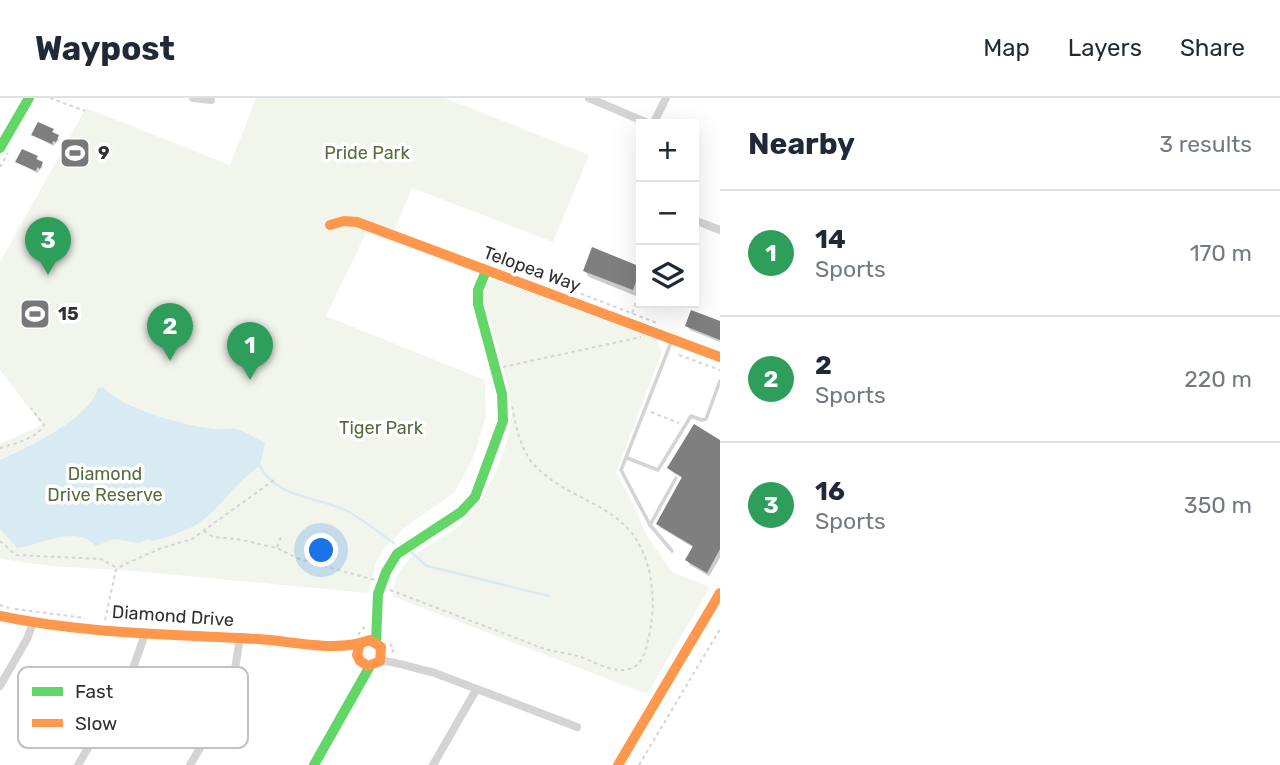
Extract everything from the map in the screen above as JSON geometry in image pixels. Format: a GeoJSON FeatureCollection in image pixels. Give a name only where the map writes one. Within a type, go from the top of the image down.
{"type":"FeatureCollection","features":[{"type":"Feature","properties":{"kind":"street"},"geometry":{"type":"LineString","coordinates":[[1,145],[29,98]]}},
{"type":"Feature","properties":{"kind":"street"},"geometry":{"type":"LineString","coordinates":[[193,98],[211,100]]}},
{"type":"Feature","properties":{"kind":"street"},"geometry":{"type":"LineString","coordinates":[[589,98],[639,119]]}},
{"type":"Feature","properties":{"kind":"street"},"geometry":{"type":"LineString","coordinates":[[654,119],[666,98]]}},
{"type":"Feature","properties":{"kind":"street","name":"Telopea Way"},"geometry":{"type":"LineString","coordinates":[[330,225],[344,221],[356,222],[720,357]]}},
{"type":"Feature","properties":{"kind":"street"},"geometry":{"type":"LineString","coordinates":[[699,222],[720,230]]}},
{"type":"Feature","properties":{"kind":"street"},"geometry":{"type":"LineString","coordinates":[[314,765],[360,685],[371,624],[386,572],[397,554],[461,512],[475,497],[503,421],[502,394],[478,304],[478,290],[486,271]]}},
{"type":"Feature","properties":{"kind":"street"},"geometry":{"type":"LineString","coordinates":[[618,765],[720,593]]}},
{"type":"Feature","properties":{"kind":"street","name":"Diamond Drive"},"geometry":{"type":"LineString","coordinates":[[0,616],[33,623],[145,634],[240,638],[344,646],[368,651]]}},
{"type":"Feature","properties":{"kind":"street"},"geometry":{"type":"LineString","coordinates":[[0,686],[27,639],[33,623]]}},
{"type":"Feature","properties":{"kind":"street"},"geometry":{"type":"LineString","coordinates":[[133,667],[145,634]]}},
{"type":"Feature","properties":{"kind":"street"},"geometry":{"type":"LineString","coordinates":[[235,667],[240,638]]}},
{"type":"Feature","properties":{"kind":"street"},"geometry":{"type":"LineString","coordinates":[[368,651],[415,670],[432,672],[577,727]]}},
{"type":"Feature","properties":{"kind":"street"},"geometry":{"type":"LineString","coordinates":[[433,765],[476,690]]}},
{"type":"Feature","properties":{"kind":"street"},"geometry":{"type":"LineString","coordinates":[[78,765],[88,748]]}},
{"type":"Feature","properties":{"kind":"street"},"geometry":{"type":"LineString","coordinates":[[190,765],[200,748]]}},
{"type":"Feature","properties":{"kind":"lane"},"geometry":{"type":"LineString","coordinates":[[672,338],[621,470],[650,525],[673,551]]}},
{"type":"Feature","properties":{"kind":"lane"},"geometry":{"type":"LineString","coordinates":[[626,457],[658,470],[691,416],[706,419],[720,381]]}},
{"type":"Feature","properties":{"kind":"lane"},"geometry":{"type":"LineString","coordinates":[[650,525],[676,478]]}},
{"type":"Feature","properties":{"kind":"path"},"geometry":{"type":"LineString","coordinates":[[50,98],[85,111]]}},
{"type":"Feature","properties":{"kind":"path"},"geometry":{"type":"LineString","coordinates":[[561,286],[657,323]]}},
{"type":"Feature","properties":{"kind":"path"},"geometry":{"type":"LineString","coordinates":[[632,314],[636,303]]}},
{"type":"Feature","properties":{"kind":"path"},"geometry":{"type":"LineString","coordinates":[[502,368],[641,337],[644,328]]}},
{"type":"Feature","properties":{"kind":"path"},"geometry":{"type":"LineString","coordinates":[[679,355],[720,370]]}},
{"type":"Feature","properties":{"kind":"path"},"geometry":{"type":"LineString","coordinates":[[386,588],[542,648],[560,654],[575,655],[609,668],[625,671],[635,667],[643,658],[653,618],[653,596],[642,552],[632,533],[614,515],[547,476],[531,461],[520,442],[511,405]]}},
{"type":"Feature","properties":{"kind":"path"},"geometry":{"type":"LineString","coordinates":[[0,448],[33,436],[41,430],[44,425],[31,408]]}},
{"type":"Feature","properties":{"kind":"path"},"geometry":{"type":"LineString","coordinates":[[651,412],[681,424]]}},
{"type":"Feature","properties":{"kind":"path"},"geometry":{"type":"LineString","coordinates":[[118,568],[159,549],[192,539],[274,480]]}},
{"type":"Feature","properties":{"kind":"path"},"geometry":{"type":"LineString","coordinates":[[204,531],[213,537],[237,539],[276,548],[299,559],[376,580],[380,572]]}},
{"type":"Feature","properties":{"kind":"path"},"geometry":{"type":"LineString","coordinates":[[276,548],[281,537]]}},
{"type":"Feature","properties":{"kind":"path"},"geometry":{"type":"LineString","coordinates":[[0,541],[16,555],[102,559],[118,568]]}},
{"type":"Feature","properties":{"kind":"path"},"geometry":{"type":"LineString","coordinates":[[105,621],[118,568]]}},
{"type":"Feature","properties":{"kind":"path"},"geometry":{"type":"LineString","coordinates":[[368,651],[364,630],[371,624]]}},
{"type":"Feature","properties":{"kind":"path"},"geometry":{"type":"LineString","coordinates":[[639,765],[720,629]]}},
{"type":"Feature","properties":{"kind":"green space"},"geometry":{"type":"Polygon","coordinates":[[[256,98],[445,98],[589,155],[553,242],[412,188],[390,241],[366,233],[326,316],[485,380],[486,416],[474,456],[455,492],[404,528],[384,549],[376,563],[368,593],[51,566],[0,559],[0,444],[42,425],[0,370],[0,262],[86,108],[230,165],[256,98]]]}},
{"type":"Feature","properties":{"kind":"green space"},"geometry":{"type":"Polygon","coordinates":[[[489,280],[496,280],[656,339],[662,351],[616,473],[647,536],[672,572],[710,587],[647,694],[392,596],[396,581],[407,562],[466,519],[486,490],[503,454],[511,420],[511,405],[482,296],[483,288],[489,280]]]}},
{"type":"Feature","properties":{"kind":"shaded area"},"geometry":{"type":"Polygon","coordinates":[[[103,387],[125,403],[155,415],[201,427],[235,429],[247,433],[265,443],[260,466],[199,523],[170,536],[139,543],[114,539],[96,546],[87,540],[68,536],[17,548],[0,529],[0,460],[41,440],[71,421],[92,400],[98,388],[103,387]]]}},
{"type":"Feature","properties":{"kind":"building"},"geometry":{"type":"Polygon","coordinates":[[[38,122],[54,129],[52,132],[59,135],[56,142],[53,141],[52,144],[31,135],[38,122]]]}},
{"type":"Feature","properties":{"kind":"building"},"geometry":{"type":"Polygon","coordinates":[[[22,149],[38,156],[36,159],[43,162],[40,169],[37,167],[36,171],[15,162],[22,149]]]}},
{"type":"Feature","properties":{"kind":"building"},"geometry":{"type":"Polygon","coordinates":[[[592,247],[636,265],[636,281],[633,290],[583,271],[592,247]]]}},
{"type":"Feature","properties":{"kind":"building"},"geometry":{"type":"Polygon","coordinates":[[[691,310],[720,321],[720,340],[685,326],[691,310]]]}},
{"type":"Feature","properties":{"kind":"building"},"geometry":{"type":"Polygon","coordinates":[[[694,424],[720,440],[720,549],[707,573],[685,560],[693,546],[656,524],[682,477],[667,468],[694,424]]]}},
{"type":"Feature","properties":{"kind":"waterway"},"geometry":{"type":"LineString","coordinates":[[260,466],[276,485],[349,512],[394,543]]}},
{"type":"Feature","properties":{"kind":"waterway"},"geometry":{"type":"LineString","coordinates":[[411,552],[427,566],[549,596]]}},
{"type":"Feature","properties":{"kind":"traffic: fast"},"geometry":{"type":"LineString","coordinates":[[0,148],[29,98]]}},
{"type":"Feature","properties":{"kind":"traffic: fast"},"geometry":{"type":"LineString","coordinates":[[376,642],[378,594],[386,572],[397,554],[461,512],[475,497],[503,421],[502,394],[478,304],[478,290],[486,271]]}},
{"type":"Feature","properties":{"kind":"traffic: fast"},"geometry":{"type":"LineString","coordinates":[[314,765],[370,666]]}},
{"type":"Feature","properties":{"kind":"traffic: slow"},"geometry":{"type":"LineString","coordinates":[[330,225],[344,221],[357,222],[720,357]]}},
{"type":"Feature","properties":{"kind":"traffic: slow"},"geometry":{"type":"LineString","coordinates":[[618,765],[720,593]]}},
{"type":"Feature","properties":{"kind":"traffic: slow"},"geometry":{"type":"LineString","coordinates":[[0,616],[96,630],[258,639],[329,646],[370,640],[381,647],[380,661],[368,666],[360,661],[357,655],[360,644]]}},
{"type":"Feature","properties":{"kind":"place","name":"9"},"geometry":{"type":"Point","coordinates":[75,153]}},
{"type":"Feature","properties":{"kind":"place","name":"16"},"geometry":{"type":"Point","coordinates":[48,275]}},
{"type":"Feature","properties":{"kind":"place","name":"15"},"geometry":{"type":"Point","coordinates":[35,314]}},
{"type":"Feature","properties":{"kind":"place","name":"2"},"geometry":{"type":"Point","coordinates":[170,361]}},
{"type":"Feature","properties":{"kind":"place","name":"14"},"geometry":{"type":"Point","coordinates":[250,380]}},
{"type":"Feature","properties":{"kind":"park label","name":"Pride Park"},"geometry":{"type":"Point","coordinates":[367,153]}},
{"type":"Feature","properties":{"kind":"park label","name":"Tiger Park"},"geometry":{"type":"Point","coordinates":[381,428]}},
{"type":"Feature","properties":{"kind":"park label","name":"Diamond Drive Reserve"},"geometry":{"type":"Point","coordinates":[105,484]}}]}
